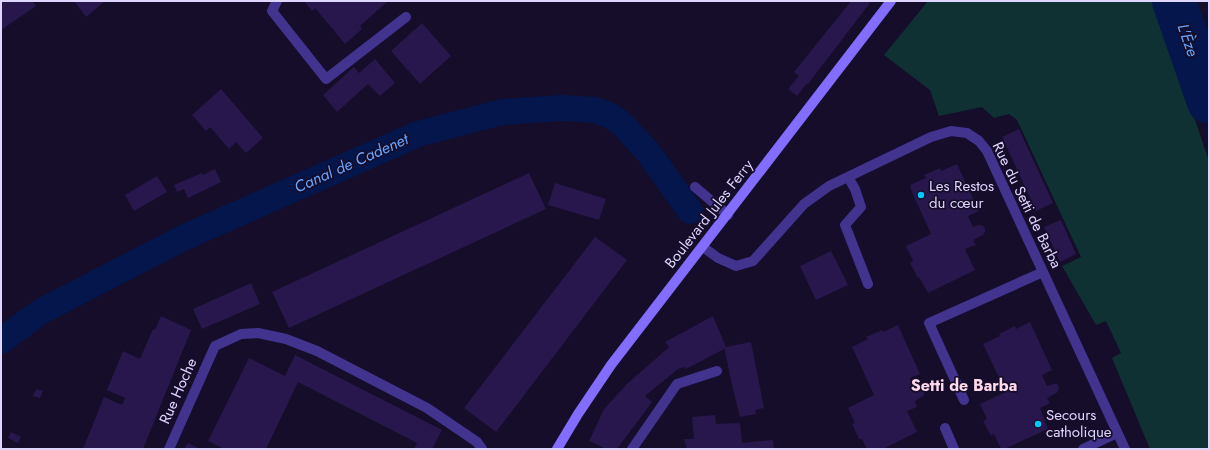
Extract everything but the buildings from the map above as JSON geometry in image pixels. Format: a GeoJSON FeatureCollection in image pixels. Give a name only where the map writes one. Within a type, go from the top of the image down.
{"type":"FeatureCollection","features":[{"type":"Feature","properties":{"kind":"main road","name":"Boulevard Jules Ferry"},"geometry":{"type":"LineString","coordinates":[[557,449],[578,414],[612,365],[891,1]]}},
{"type":"Feature","properties":{"kind":"street"},"geometry":{"type":"LineString","coordinates":[[277,1],[272,11],[326,79],[406,17]]}},
{"type":"Feature","properties":{"kind":"street","name":"Rue du Setti de Barba"},"geometry":{"type":"LineString","coordinates":[[703,246],[718,258],[736,266],[753,261],[804,204],[830,186],[931,137],[952,132],[967,133],[979,141],[987,151],[1125,449]]}},
{"type":"Feature","properties":{"kind":"street"},"geometry":{"type":"LineString","coordinates":[[848,177],[855,189],[861,207],[845,225],[868,284]]}},
{"type":"Feature","properties":{"kind":"street"},"geometry":{"type":"LineString","coordinates":[[695,187],[728,215]]}},
{"type":"Feature","properties":{"kind":"street"},"geometry":{"type":"LineString","coordinates":[[964,400],[929,323],[1043,272]]}},
{"type":"Feature","properties":{"kind":"street","name":"Rue Hoche"},"geometry":{"type":"LineString","coordinates":[[169,449],[215,346],[241,334],[258,333],[292,341],[317,351],[427,408],[477,442],[482,449]]}},
{"type":"Feature","properties":{"kind":"street"},"geometry":{"type":"LineString","coordinates":[[632,449],[677,384],[717,371]]}},
{"type":"Feature","properties":{"kind":"street"},"geometry":{"type":"LineString","coordinates":[[946,428],[954,449]]}},
{"type":"Feature","properties":{"kind":"street"},"geometry":{"type":"LineString","coordinates":[[1083,449],[1117,432]]}},
{"type":"Feature","properties":{"kind":"green space"},"geometry":{"type":"Polygon","coordinates":[[[928,1],[1155,1],[1209,161],[1209,449],[1150,449],[1112,358],[1121,353],[1106,321],[1096,325],[1062,266],[1081,257],[1017,120],[1009,114],[994,118],[982,107],[939,116],[930,90],[884,55],[928,1]]]}},
{"type":"Feature","properties":{"kind":"waterway","name":"L'Èze"},"geometry":{"type":"LineString","coordinates":[[1174,1],[1209,102]]}},
{"type":"Feature","properties":{"kind":"waterway","name":"Canal de Cadenet"},"geometry":{"type":"LineString","coordinates":[[1,341],[40,312],[183,238],[418,134],[502,112],[562,108],[595,110],[611,116],[622,124],[648,152],[690,211]]}},
{"type":"Feature","properties":{"kind":"place","name":"Les Restos du cœur"},"geometry":{"type":"Point","coordinates":[921,195]}},
{"type":"Feature","properties":{"kind":"place","name":"Secours catholique"},"geometry":{"type":"Point","coordinates":[1038,424]}},
{"type":"Feature","properties":{"kind":"district","name":"Setti de Barba"},"geometry":{"type":"Point","coordinates":[964,385]}}]}
